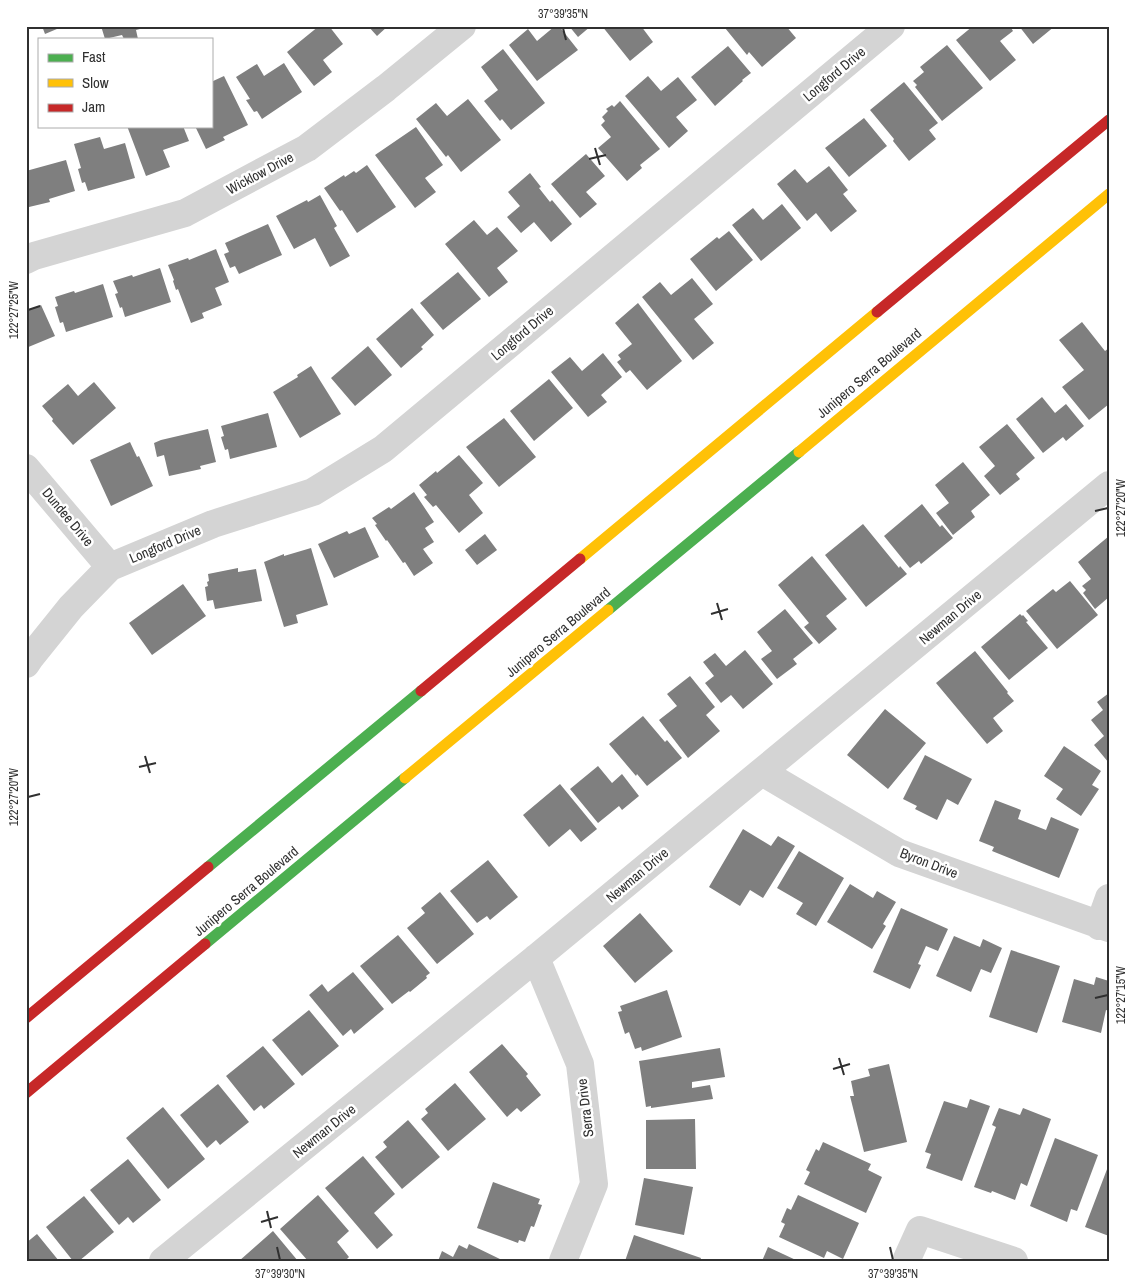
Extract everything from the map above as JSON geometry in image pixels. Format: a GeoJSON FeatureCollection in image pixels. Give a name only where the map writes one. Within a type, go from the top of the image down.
{"type":"FeatureCollection","features":[{"type":"Feature","properties":{"kind":"main road"},"geometry":{"type":"LineString","coordinates":[[26,1018],[1109,120]]}},
{"type":"Feature","properties":{"kind":"main road","name":"Junipero Serra Boulevard"},"geometry":{"type":"LineString","coordinates":[[26,1093],[1109,194]]}},
{"type":"Feature","properties":{"kind":"street","name":"Wicklow Drive"},"geometry":{"type":"LineString","coordinates":[[26,260],[185,213],[299,153],[386,88],[462,26]]}},
{"type":"Feature","properties":{"kind":"street","name":"Longford Drive"},"geometry":{"type":"LineString","coordinates":[[110,567],[213,524],[313,492],[382,449],[891,26]]}},
{"type":"Feature","properties":{"kind":"street","name":"Dundee Drive"},"geometry":{"type":"LineString","coordinates":[[26,468],[110,567]]}},
{"type":"Feature","properties":{"kind":"street","name":"Newman Drive"},"geometry":{"type":"LineString","coordinates":[[163,1261],[536,958],[1109,485]]}},
{"type":"Feature","properties":{"kind":"street"},"geometry":{"type":"LineString","coordinates":[[26,664],[71,607],[110,567]]}},
{"type":"Feature","properties":{"kind":"street","name":"Byron Drive"},"geometry":{"type":"LineString","coordinates":[[762,772],[899,852],[1104,927]]}},
{"type":"Feature","properties":{"kind":"street"},"geometry":{"type":"LineString","coordinates":[[1104,927],[1109,898]]}},
{"type":"Feature","properties":{"kind":"street","name":"Serra Drive"},"geometry":{"type":"LineString","coordinates":[[536,958],[580,1064],[594,1184],[563,1261]]}},
{"type":"Feature","properties":{"kind":"street"},"geometry":{"type":"LineString","coordinates":[[906,1261],[920,1230],[1014,1261]]}},
{"type":"Feature","properties":{"kind":"building"},"geometry":{"type":"Polygon","coordinates":[[[42,26],[64,26],[45,34],[42,26]]]}},
{"type":"Feature","properties":{"kind":"building"},"geometry":{"type":"Polygon","coordinates":[[[101,26],[148,26],[136,30],[138,38],[124,38],[122,35],[105,38],[101,26]]]}},
{"type":"Feature","properties":{"kind":"building"},"geometry":{"type":"Polygon","coordinates":[[[319,26],[329,26],[343,44],[323,60],[332,72],[314,86],[287,52],[319,26]]]}},
{"type":"Feature","properties":{"kind":"building"},"geometry":{"type":"Polygon","coordinates":[[[368,26],[388,26],[377,36],[368,26]]]}},
{"type":"Feature","properties":{"kind":"building"},"geometry":{"type":"Polygon","coordinates":[[[555,26],[559,26],[578,50],[537,81],[509,45],[528,29],[537,41],[555,26]]]}},
{"type":"Feature","properties":{"kind":"building"},"geometry":{"type":"Polygon","coordinates":[[[569,26],[591,26],[578,37],[569,26]]]}},
{"type":"Feature","properties":{"kind":"building"},"geometry":{"type":"Polygon","coordinates":[[[602,26],[641,26],[653,42],[630,61],[602,26]]]}},
{"type":"Feature","properties":{"kind":"building"},"geometry":{"type":"Polygon","coordinates":[[[727,26],[786,26],[796,38],[762,67],[749,52],[747,55],[725,28],[727,26]]]}},
{"type":"Feature","properties":{"kind":"building"},"geometry":{"type":"Polygon","coordinates":[[[973,26],[1010,26],[1013,31],[1000,41],[1016,60],[990,81],[956,40],[973,26]]]}},
{"type":"Feature","properties":{"kind":"building"},"geometry":{"type":"Polygon","coordinates":[[[1019,26],[1055,26],[1033,44],[1019,26]]]}},
{"type":"Feature","properties":{"kind":"building"},"geometry":{"type":"Polygon","coordinates":[[[947,45],[983,88],[942,121],[915,87],[917,85],[913,81],[924,72],[920,67],[947,45]]]}},
{"type":"Feature","properties":{"kind":"building"},"geometry":{"type":"Polygon","coordinates":[[[728,46],[751,73],[715,106],[691,77],[728,46]]]}},
{"type":"Feature","properties":{"kind":"building"},"geometry":{"type":"Polygon","coordinates":[[[503,49],[545,103],[511,130],[502,119],[500,121],[484,101],[498,90],[481,67],[503,49]]]}},
{"type":"Feature","properties":{"kind":"building"},"geometry":{"type":"Polygon","coordinates":[[[284,63],[302,92],[262,119],[257,111],[254,112],[246,100],[250,99],[236,77],[257,64],[264,76],[284,63]]]}},
{"type":"Feature","properties":{"kind":"building"},"geometry":{"type":"Polygon","coordinates":[[[224,76],[248,125],[223,137],[225,140],[206,149],[196,128],[212,128],[212,82],[224,76]]]}},
{"type":"Feature","properties":{"kind":"building"},"geometry":{"type":"Polygon","coordinates":[[[648,76],[661,91],[678,77],[697,100],[676,117],[688,131],[669,148],[625,96],[648,76]]]}},
{"type":"Feature","properties":{"kind":"building"},"geometry":{"type":"Polygon","coordinates":[[[904,82],[938,123],[929,130],[936,139],[909,161],[870,110],[904,82]]]}},
{"type":"Feature","properties":{"kind":"building"},"geometry":{"type":"Polygon","coordinates":[[[468,99],[501,140],[461,172],[448,155],[446,157],[416,119],[436,103],[447,116],[468,99]]]}},
{"type":"Feature","properties":{"kind":"building"},"geometry":{"type":"Polygon","coordinates":[[[620,101],[660,149],[640,165],[642,168],[627,181],[598,148],[611,137],[601,125],[605,121],[602,117],[608,111],[606,109],[612,105],[614,107],[620,101]]]}},
{"type":"Feature","properties":{"kind":"building"},"geometry":{"type":"Polygon","coordinates":[[[864,118],[887,146],[849,177],[825,148],[864,118]]]}},
{"type":"Feature","properties":{"kind":"building"},"geometry":{"type":"Polygon","coordinates":[[[416,127],[443,165],[425,178],[436,192],[415,208],[375,155],[416,127]]]}},
{"type":"Feature","properties":{"kind":"building"},"geometry":{"type":"Polygon","coordinates":[[[128,128],[184,128],[189,141],[163,150],[170,167],[146,176],[128,128]]]}},
{"type":"Feature","properties":{"kind":"building"},"geometry":{"type":"Polygon","coordinates":[[[100,137],[104,149],[125,143],[135,178],[88,191],[85,182],[82,183],[78,169],[81,168],[74,144],[100,137]]]}},
{"type":"Feature","properties":{"kind":"building"},"geometry":{"type":"Polygon","coordinates":[[[586,154],[605,176],[586,192],[597,204],[580,218],[551,184],[586,154]]]}},
{"type":"Feature","properties":{"kind":"building"},"geometry":{"type":"Polygon","coordinates":[[[66,160],[75,191],[49,199],[50,202],[29,207],[26,197],[26,171],[66,160]]]}},
{"type":"Feature","properties":{"kind":"building"},"geometry":{"type":"Polygon","coordinates":[[[367,165],[396,207],[357,233],[342,210],[340,211],[324,188],[344,175],[345,177],[354,171],[356,173],[367,165]]]}},
{"type":"Feature","properties":{"kind":"building"},"geometry":{"type":"Polygon","coordinates":[[[829,166],[848,190],[843,194],[857,211],[831,232],[816,213],[807,221],[777,184],[795,169],[807,183],[829,166]]]}},
{"type":"Feature","properties":{"kind":"building"},"geometry":{"type":"Polygon","coordinates":[[[530,173],[550,202],[552,200],[572,224],[551,242],[534,222],[521,233],[507,217],[520,206],[508,192],[530,173]]]}},
{"type":"Feature","properties":{"kind":"building"},"geometry":{"type":"Polygon","coordinates":[[[320,195],[337,226],[334,228],[350,256],[330,267],[315,238],[294,249],[276,216],[320,195]]]}},
{"type":"Feature","properties":{"kind":"building"},"geometry":{"type":"Polygon","coordinates":[[[782,204],[801,228],[761,261],[732,225],[753,208],[763,220],[782,204]]]}},
{"type":"Feature","properties":{"kind":"building"},"geometry":{"type":"Polygon","coordinates":[[[474,220],[487,235],[497,227],[518,251],[497,268],[508,282],[489,297],[445,244],[474,220]]]}},
{"type":"Feature","properties":{"kind":"building"},"geometry":{"type":"Polygon","coordinates":[[[268,224],[282,255],[239,274],[235,266],[230,268],[224,254],[229,252],[225,243],[268,224]]]}},
{"type":"Feature","properties":{"kind":"building"},"geometry":{"type":"Polygon","coordinates":[[[729,231],[753,260],[716,291],[690,259],[717,237],[719,239],[729,231]]]}},
{"type":"Feature","properties":{"kind":"building"},"geometry":{"type":"Polygon","coordinates":[[[216,249],[229,282],[215,288],[222,305],[202,313],[204,318],[191,323],[178,289],[176,290],[168,265],[188,258],[189,260],[216,249]]]}},
{"type":"Feature","properties":{"kind":"building"},"geometry":{"type":"Polygon","coordinates":[[[160,268],[171,302],[125,317],[115,294],[118,293],[113,281],[160,268]]]}},
{"type":"Feature","properties":{"kind":"building"},"geometry":{"type":"Polygon","coordinates":[[[458,272],[481,299],[443,330],[420,303],[458,272]]]}},
{"type":"Feature","properties":{"kind":"building"},"geometry":{"type":"Polygon","coordinates":[[[692,278],[713,304],[694,319],[714,343],[693,360],[642,297],[660,282],[671,295],[692,278]]]}},
{"type":"Feature","properties":{"kind":"building"},"geometry":{"type":"Polygon","coordinates":[[[103,284],[113,317],[66,332],[63,322],[60,323],[55,307],[58,306],[55,297],[103,284]]]}},
{"type":"Feature","properties":{"kind":"building"},"geometry":{"type":"Polygon","coordinates":[[[638,303],[682,361],[647,390],[630,370],[626,373],[617,362],[621,359],[618,355],[632,344],[615,323],[638,303]]]}},
{"type":"Feature","properties":{"kind":"building"},"geometry":{"type":"Polygon","coordinates":[[[41,305],[55,336],[26,348],[26,308],[29,310],[41,305]]]}},
{"type":"Feature","properties":{"kind":"building"},"geometry":{"type":"Polygon","coordinates":[[[412,308],[434,335],[421,347],[423,349],[401,368],[376,339],[412,308]]]}},
{"type":"Feature","properties":{"kind":"building"},"geometry":{"type":"Polygon","coordinates":[[[1082,322],[1105,351],[1109,348],[1109,404],[1089,420],[1062,387],[1084,370],[1059,340],[1082,322]]]}},
{"type":"Feature","properties":{"kind":"building"},"geometry":{"type":"Polygon","coordinates":[[[368,346],[392,375],[355,406],[331,378],[368,346]]]}},
{"type":"Feature","properties":{"kind":"building"},"geometry":{"type":"Polygon","coordinates":[[[603,353],[622,377],[601,395],[607,402],[588,417],[551,372],[570,357],[582,371],[603,353]]]}},
{"type":"Feature","properties":{"kind":"building"},"geometry":{"type":"Polygon","coordinates":[[[311,366],[341,414],[300,438],[273,392],[298,377],[297,375],[311,366]]]}},
{"type":"Feature","properties":{"kind":"building"},"geometry":{"type":"Polygon","coordinates":[[[549,379],[573,408],[534,441],[510,411],[549,379]]]}},
{"type":"Feature","properties":{"kind":"building"},"geometry":{"type":"Polygon","coordinates":[[[94,382],[116,408],[73,445],[52,421],[53,419],[42,406],[68,384],[78,396],[94,382]]]}},
{"type":"Feature","properties":{"kind":"building"},"geometry":{"type":"Polygon","coordinates":[[[1042,397],[1055,413],[1066,404],[1084,426],[1066,441],[1063,437],[1043,453],[1016,419],[1042,397]]]}},
{"type":"Feature","properties":{"kind":"building"},"geometry":{"type":"Polygon","coordinates":[[[268,413],[277,447],[230,459],[228,449],[225,450],[221,437],[224,436],[221,426],[268,413]]]}},
{"type":"Feature","properties":{"kind":"building"},"geometry":{"type":"Polygon","coordinates":[[[504,418],[536,457],[499,487],[466,447],[504,418]]]}},
{"type":"Feature","properties":{"kind":"building"},"geometry":{"type":"Polygon","coordinates":[[[1007,424],[1035,458],[1016,474],[1020,479],[1000,495],[984,476],[995,466],[979,447],[1007,424]]]}},
{"type":"Feature","properties":{"kind":"building"},"geometry":{"type":"Polygon","coordinates":[[[208,429],[216,462],[200,466],[201,469],[169,476],[164,455],[157,457],[154,443],[208,429]]]}},
{"type":"Feature","properties":{"kind":"building"},"geometry":{"type":"Polygon","coordinates":[[[130,442],[153,486],[111,506],[90,460],[130,442]]]}},
{"type":"Feature","properties":{"kind":"building"},"geometry":{"type":"Polygon","coordinates":[[[459,455],[483,483],[469,495],[483,513],[459,533],[436,505],[433,507],[424,497],[427,495],[419,485],[459,455]]]}},
{"type":"Feature","properties":{"kind":"building"},"geometry":{"type":"Polygon","coordinates":[[[963,462],[990,495],[971,511],[975,517],[953,535],[936,513],[949,503],[935,485],[963,462]]]}},
{"type":"Feature","properties":{"kind":"building"},"geometry":{"type":"Polygon","coordinates":[[[414,492],[434,522],[425,528],[434,542],[423,549],[433,563],[414,576],[405,562],[403,563],[386,541],[372,518],[389,507],[391,509],[414,492]]]}},
{"type":"Feature","properties":{"kind":"building"},"geometry":{"type":"Polygon","coordinates":[[[922,504],[940,527],[942,525],[953,538],[921,564],[919,561],[910,568],[884,536],[922,504]]]}},
{"type":"Feature","properties":{"kind":"building"},"geometry":{"type":"Polygon","coordinates":[[[863,524],[899,568],[900,566],[907,574],[866,607],[825,555],[863,524]]]}},
{"type":"Feature","properties":{"kind":"building"},"geometry":{"type":"Polygon","coordinates":[[[365,527],[379,557],[334,578],[318,544],[347,531],[349,534],[365,527]]]}},
{"type":"Feature","properties":{"kind":"building"},"geometry":{"type":"Polygon","coordinates":[[[485,534],[497,550],[477,565],[465,550],[485,534]]]}},
{"type":"Feature","properties":{"kind":"building"},"geometry":{"type":"Polygon","coordinates":[[[1109,536],[1109,597],[1095,609],[1083,593],[1086,590],[1082,586],[1091,579],[1078,562],[1109,536]]]}},
{"type":"Feature","properties":{"kind":"building"},"geometry":{"type":"Polygon","coordinates":[[[311,548],[328,605],[296,615],[298,623],[284,627],[264,562],[284,554],[284,556],[311,548]]]}},
{"type":"Feature","properties":{"kind":"building"},"geometry":{"type":"Polygon","coordinates":[[[812,556],[847,599],[826,616],[837,629],[819,644],[804,627],[809,623],[778,585],[812,556]]]}},
{"type":"Feature","properties":{"kind":"building"},"geometry":{"type":"Polygon","coordinates":[[[238,568],[238,572],[256,569],[262,601],[215,609],[213,600],[207,601],[205,587],[208,586],[208,574],[238,568]]]}},
{"type":"Feature","properties":{"kind":"building"},"geometry":{"type":"Polygon","coordinates":[[[1070,581],[1098,615],[1057,649],[1026,611],[1053,589],[1056,592],[1070,581]]]}},
{"type":"Feature","properties":{"kind":"building"},"geometry":{"type":"Polygon","coordinates":[[[183,584],[206,616],[152,655],[129,623],[183,584]]]}},
{"type":"Feature","properties":{"kind":"building"},"geometry":{"type":"Polygon","coordinates":[[[785,609],[813,643],[793,659],[797,664],[777,679],[761,659],[772,651],[757,632],[785,609]]]}},
{"type":"Feature","properties":{"kind":"building"},"geometry":{"type":"Polygon","coordinates":[[[1020,614],[1028,621],[1026,622],[1048,648],[1009,680],[981,647],[1020,614]]]}},
{"type":"Feature","properties":{"kind":"building"},"geometry":{"type":"Polygon","coordinates":[[[745,650],[773,684],[743,709],[731,695],[721,703],[705,683],[714,676],[703,662],[715,653],[726,666],[745,650]]]}},
{"type":"Feature","properties":{"kind":"building"},"geometry":{"type":"Polygon","coordinates":[[[975,651],[1014,701],[993,718],[1003,731],[987,744],[936,683],[975,651]]]}},
{"type":"Feature","properties":{"kind":"building"},"geometry":{"type":"Polygon","coordinates":[[[690,676],[715,707],[706,715],[720,731],[688,758],[659,720],[677,706],[667,694],[690,676]]]}},
{"type":"Feature","properties":{"kind":"building"},"geometry":{"type":"Polygon","coordinates":[[[1109,693],[1109,763],[1094,745],[1104,736],[1091,720],[1103,710],[1097,702],[1109,693]]]}},
{"type":"Feature","properties":{"kind":"building"},"geometry":{"type":"Polygon","coordinates":[[[885,709],[926,743],[888,789],[847,755],[885,709]]]}},
{"type":"Feature","properties":{"kind":"building"},"geometry":{"type":"Polygon","coordinates":[[[643,716],[665,742],[667,740],[682,758],[647,786],[609,744],[643,716]]]}},
{"type":"Feature","properties":{"kind":"building"},"geometry":{"type":"Polygon","coordinates":[[[1064,746],[1101,771],[1092,785],[1099,789],[1081,816],[1056,799],[1063,789],[1044,776],[1064,746]]]}},
{"type":"Feature","properties":{"kind":"building"},"geometry":{"type":"Polygon","coordinates":[[[925,755],[972,779],[958,805],[947,799],[937,820],[915,809],[917,806],[903,799],[925,755]]]}},
{"type":"Feature","properties":{"kind":"building"},"geometry":{"type":"Polygon","coordinates":[[[598,766],[612,783],[622,774],[639,796],[622,810],[619,806],[598,823],[570,789],[598,766]]]}},
{"type":"Feature","properties":{"kind":"building"},"geometry":{"type":"Polygon","coordinates":[[[560,784],[597,829],[581,842],[570,829],[549,847],[523,815],[560,784]]]}},
{"type":"Feature","properties":{"kind":"building"},"geometry":{"type":"Polygon","coordinates":[[[995,800],[1021,810],[1018,819],[1046,830],[1051,817],[1079,829],[1059,878],[992,851],[994,847],[979,841],[995,800]]]}},
{"type":"Feature","properties":{"kind":"building"},"geometry":{"type":"Polygon","coordinates":[[[743,829],[771,846],[778,836],[795,846],[763,898],[750,890],[740,906],[709,887],[743,829]]]}},
{"type":"Feature","properties":{"kind":"building"},"geometry":{"type":"Polygon","coordinates":[[[799,851],[844,878],[816,926],[796,914],[803,903],[777,888],[799,851]]]}},
{"type":"Feature","properties":{"kind":"building"},"geometry":{"type":"Polygon","coordinates":[[[488,860],[518,897],[490,920],[487,916],[477,923],[450,891],[488,860]]]}},
{"type":"Feature","properties":{"kind":"building"},"geometry":{"type":"Polygon","coordinates":[[[850,884],[873,898],[877,891],[896,902],[883,924],[886,926],[872,949],[827,922],[850,884]]]}},
{"type":"Feature","properties":{"kind":"building"},"geometry":{"type":"Polygon","coordinates":[[[440,892],[474,934],[437,964],[407,928],[425,913],[421,908],[440,892]]]}},
{"type":"Feature","properties":{"kind":"building"},"geometry":{"type":"Polygon","coordinates":[[[901,908],[948,929],[938,951],[926,946],[918,964],[921,965],[910,989],[873,972],[901,908]]]}},
{"type":"Feature","properties":{"kind":"building"},"geometry":{"type":"Polygon","coordinates":[[[640,913],[673,951],[635,983],[603,946],[640,913]]]}},
{"type":"Feature","properties":{"kind":"building"},"geometry":{"type":"Polygon","coordinates":[[[398,935],[430,973],[426,976],[427,978],[410,992],[392,1004],[360,966],[398,935]]]}},
{"type":"Feature","properties":{"kind":"building"},"geometry":{"type":"Polygon","coordinates":[[[954,936],[980,947],[983,939],[1002,948],[991,973],[981,969],[971,992],[936,976],[954,936]]]}},
{"type":"Feature","properties":{"kind":"building"},"geometry":{"type":"Polygon","coordinates":[[[1011,950],[1060,966],[1037,1033],[989,1017],[1011,950]]]}},
{"type":"Feature","properties":{"kind":"building"},"geometry":{"type":"Polygon","coordinates":[[[353,972],[384,1009],[354,1034],[351,1029],[343,1036],[309,995],[322,984],[328,992],[353,972]]]}},
{"type":"Feature","properties":{"kind":"building"},"geometry":{"type":"Polygon","coordinates":[[[1096,977],[1109,981],[1109,1011],[1106,1010],[1101,1033],[1062,1022],[1074,979],[1094,985],[1096,977]]]}},
{"type":"Feature","properties":{"kind":"building"},"geometry":{"type":"Polygon","coordinates":[[[667,990],[682,1037],[642,1051],[641,1047],[635,1049],[629,1032],[625,1034],[618,1012],[622,1011],[620,1006],[667,990]]]}},
{"type":"Feature","properties":{"kind":"building"},"geometry":{"type":"Polygon","coordinates":[[[309,1010],[339,1046],[302,1076],[272,1040],[309,1010]]]}},
{"type":"Feature","properties":{"kind":"building"},"geometry":{"type":"Polygon","coordinates":[[[502,1044],[528,1074],[526,1076],[541,1095],[521,1112],[517,1108],[507,1117],[469,1072],[502,1044]]]}},
{"type":"Feature","properties":{"kind":"building"},"geometry":{"type":"Polygon","coordinates":[[[263,1046],[295,1084],[264,1109],[261,1105],[254,1111],[226,1076],[263,1046]]]}},
{"type":"Feature","properties":{"kind":"building"},"geometry":{"type":"Polygon","coordinates":[[[720,1048],[725,1077],[692,1082],[692,1088],[710,1085],[713,1099],[651,1108],[651,1106],[646,1107],[639,1061],[720,1048]]]}},
{"type":"Feature","properties":{"kind":"building"},"geometry":{"type":"Polygon","coordinates":[[[889,1064],[907,1142],[864,1152],[850,1096],[854,1096],[851,1081],[870,1076],[868,1069],[889,1064]]]}},
{"type":"Feature","properties":{"kind":"building"},"geometry":{"type":"Polygon","coordinates":[[[455,1083],[486,1119],[448,1151],[421,1119],[428,1113],[425,1109],[455,1083]]]}},
{"type":"Feature","properties":{"kind":"building"},"geometry":{"type":"Polygon","coordinates":[[[218,1084],[249,1122],[220,1145],[216,1140],[207,1148],[180,1115],[218,1084]]]}},
{"type":"Feature","properties":{"kind":"building"},"geometry":{"type":"Polygon","coordinates":[[[970,1099],[990,1106],[962,1181],[926,1168],[931,1154],[925,1152],[944,1101],[967,1108],[970,1099]]]}},
{"type":"Feature","properties":{"kind":"building"},"geometry":{"type":"Polygon","coordinates":[[[163,1107],[205,1159],[168,1189],[126,1138],[163,1107]]]}},
{"type":"Feature","properties":{"kind":"building"},"geometry":{"type":"Polygon","coordinates":[[[999,1108],[1020,1115],[1023,1108],[1051,1119],[1027,1186],[1021,1183],[1015,1200],[992,1191],[991,1193],[974,1187],[996,1127],[992,1125],[999,1108]]]}},
{"type":"Feature","properties":{"kind":"building"},"geometry":{"type":"Polygon","coordinates":[[[695,1119],[696,1169],[646,1169],[646,1120],[695,1119]]]}},
{"type":"Feature","properties":{"kind":"building"},"geometry":{"type":"Polygon","coordinates":[[[408,1120],[440,1157],[402,1189],[375,1157],[387,1147],[383,1142],[408,1120]]]}},
{"type":"Feature","properties":{"kind":"building"},"geometry":{"type":"Polygon","coordinates":[[[1055,1138],[1098,1155],[1077,1211],[1071,1209],[1067,1222],[1030,1206],[1055,1138]]]}},
{"type":"Feature","properties":{"kind":"building"},"geometry":{"type":"Polygon","coordinates":[[[823,1142],[871,1164],[868,1170],[882,1177],[866,1213],[804,1184],[810,1172],[806,1170],[816,1149],[819,1151],[823,1142]]]}},
{"type":"Feature","properties":{"kind":"building"},"geometry":{"type":"Polygon","coordinates":[[[363,1156],[395,1194],[374,1213],[393,1235],[377,1249],[325,1188],[363,1156]]]}},
{"type":"Feature","properties":{"kind":"building"},"geometry":{"type":"Polygon","coordinates":[[[128,1159],[161,1200],[133,1223],[128,1217],[119,1225],[90,1190],[128,1159]]]}},
{"type":"Feature","properties":{"kind":"building"},"geometry":{"type":"Polygon","coordinates":[[[1109,1164],[1109,1236],[1085,1227],[1109,1164]]]}},
{"type":"Feature","properties":{"kind":"building"},"geometry":{"type":"Polygon","coordinates":[[[644,1178],[693,1187],[684,1235],[635,1225],[644,1178]]]}},
{"type":"Feature","properties":{"kind":"building"},"geometry":{"type":"Polygon","coordinates":[[[493,1182],[540,1199],[538,1204],[542,1205],[534,1227],[531,1226],[525,1242],[519,1240],[518,1243],[477,1228],[493,1182]]]}},
{"type":"Feature","properties":{"kind":"building"},"geometry":{"type":"Polygon","coordinates":[[[318,1195],[349,1231],[337,1242],[349,1257],[345,1261],[308,1261],[280,1229],[318,1195]]]}},
{"type":"Feature","properties":{"kind":"building"},"geometry":{"type":"Polygon","coordinates":[[[798,1195],[859,1223],[843,1259],[827,1251],[824,1258],[779,1237],[785,1224],[781,1222],[787,1208],[791,1210],[798,1195]]]}},
{"type":"Feature","properties":{"kind":"building"},"geometry":{"type":"Polygon","coordinates":[[[84,1196],[114,1232],[79,1261],[73,1261],[46,1227],[84,1196]]]}},
{"type":"Feature","properties":{"kind":"building"},"geometry":{"type":"Polygon","coordinates":[[[273,1231],[298,1261],[239,1261],[273,1231]]]}},
{"type":"Feature","properties":{"kind":"building"},"geometry":{"type":"Polygon","coordinates":[[[37,1234],[59,1261],[26,1261],[26,1243],[37,1234]]]}},
{"type":"Feature","properties":{"kind":"building"},"geometry":{"type":"Polygon","coordinates":[[[634,1235],[701,1258],[700,1261],[625,1261],[634,1235]]]}},
{"type":"Feature","properties":{"kind":"building"},"geometry":{"type":"Polygon","coordinates":[[[469,1244],[504,1261],[438,1261],[442,1251],[453,1257],[459,1245],[467,1249],[469,1244]]]}},
{"type":"Feature","properties":{"kind":"building"},"geometry":{"type":"Polygon","coordinates":[[[768,1247],[798,1261],[762,1261],[768,1247]]]}},
{"type":"Feature","properties":{"kind":"traffic: fast"},"geometry":{"type":"LineString","coordinates":[[608,610],[799,452]]}},
{"type":"Feature","properties":{"kind":"traffic: fast"},"geometry":{"type":"LineString","coordinates":[[208,867],[421,691]]}},
{"type":"Feature","properties":{"kind":"traffic: fast"},"geometry":{"type":"LineString","coordinates":[[205,944],[405,778]]}},
{"type":"Feature","properties":{"kind":"traffic: slow"},"geometry":{"type":"LineString","coordinates":[[799,452],[1109,194]]}},
{"type":"Feature","properties":{"kind":"traffic: slow"},"geometry":{"type":"LineString","coordinates":[[580,559],[877,312]]}},
{"type":"Feature","properties":{"kind":"traffic: slow"},"geometry":{"type":"LineString","coordinates":[[405,778],[608,610]]}},
{"type":"Feature","properties":{"kind":"traffic: jam"},"geometry":{"type":"LineString","coordinates":[[877,312],[1109,120]]}},
{"type":"Feature","properties":{"kind":"traffic: jam"},"geometry":{"type":"LineString","coordinates":[[421,691],[580,559]]}},
{"type":"Feature","properties":{"kind":"traffic: jam"},"geometry":{"type":"LineString","coordinates":[[26,1018],[208,867]]}},
{"type":"Feature","properties":{"kind":"traffic: jam"},"geometry":{"type":"LineString","coordinates":[[26,1093],[205,944]]}}]}
